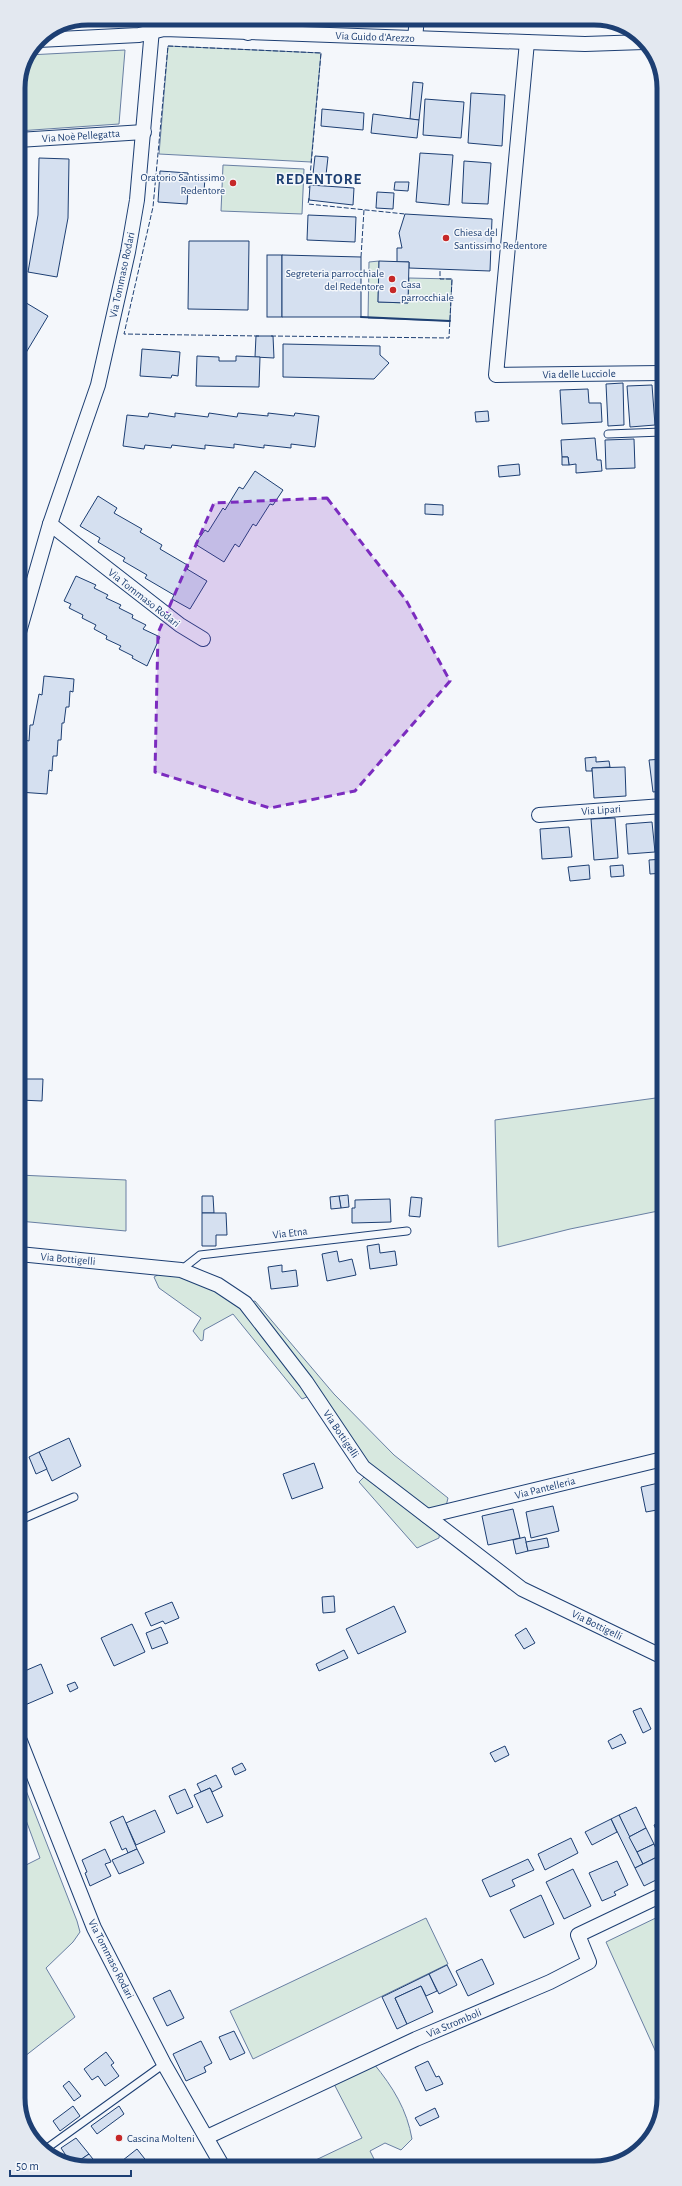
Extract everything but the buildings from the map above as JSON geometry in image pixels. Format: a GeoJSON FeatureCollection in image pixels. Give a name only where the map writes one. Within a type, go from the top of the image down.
{"type":"FeatureCollection","features":[{"type":"Feature","properties":{"kind":"street","name":"Via Guido d'Arezzo"},"geometry":{"type":"LineString","coordinates":[[49,39],[139,35],[153,25],[164,29],[248,33],[585,44],[636,42]]}},
{"type":"Feature","properties":{"kind":"street","name":"Via Tommaso Rodari"},"geometry":{"type":"LineString","coordinates":[[25,600],[100,380],[128,252],[137,200],[153,25]]}},
{"type":"Feature","properties":{"kind":"street"},"geometry":{"type":"LineString","coordinates":[[248,33],[249,25]]}},
{"type":"Feature","properties":{"kind":"street"},"geometry":{"type":"LineString","coordinates":[[415,38],[416,25]]}},
{"type":"Feature","properties":{"kind":"street","name":"Via delle Lucciole"},"geometry":{"type":"LineString","coordinates":[[527,42],[496,376],[657,372]]}},
{"type":"Feature","properties":{"kind":"street","name":"Via Noè Pellegatta"},"geometry":{"type":"LineString","coordinates":[[25,140],[144,132]]}},
{"type":"Feature","properties":{"kind":"street","name":"Via Tommaso Rodari"},"geometry":{"type":"LineString","coordinates":[[50,524],[180,625],[203,639]]}},
{"type":"Feature","properties":{"kind":"street","name":"Via Lipari"},"geometry":{"type":"LineString","coordinates":[[539,814],[657,806]]}},
{"type":"Feature","properties":{"kind":"street","name":"Via Bottigelli"},"geometry":{"type":"LineString","coordinates":[[25,1255],[181,1270],[218,1285],[245,1303],[306,1382],[363,1467],[522,1589],[657,1654]]}},
{"type":"Feature","properties":{"kind":"street","name":"Via Pantelleria"},"geometry":{"type":"LineString","coordinates":[[427,1516],[657,1460]]}},
{"type":"Feature","properties":{"kind":"street","name":"Via Tommaso Rodari"},"geometry":{"type":"LineString","coordinates":[[25,1754],[94,1928],[164,2064],[220,2161]]}},
{"type":"Feature","properties":{"kind":"street","name":"Via Stromboli"},"geometry":{"type":"LineString","coordinates":[[207,2137],[416,2039],[550,1982],[589,1962],[578,1935],[657,1897]]}},
{"type":"Feature","properties":{"kind":"lane"},"geometry":{"type":"LineString","coordinates":[[608,434],[657,432]]}},
{"type":"Feature","properties":{"kind":"lane","name":"Via Etna"},"geometry":{"type":"LineString","coordinates":[[181,1270],[200,1255],[407,1231]]}},
{"type":"Feature","properties":{"kind":"lane"},"geometry":{"type":"LineString","coordinates":[[25,1518],[74,1497]]}},
{"type":"Feature","properties":{"kind":"lane"},"geometry":{"type":"LineString","coordinates":[[49,2147],[164,2064]]}},
{"type":"Feature","properties":{"kind":"highlighted area"},"geometry":{"type":"Polygon","coordinates":[[[327,498],[406,600],[450,681],[355,791],[270,808],[155,772],[158,633],[214,503],[327,498]]]}},
{"type":"Feature","properties":{"kind":"shaded area"},"geometry":{"type":"Polygon","coordinates":[[[168,46],[321,53],[311,162],[159,154],[168,46]]]}},
{"type":"Feature","properties":{"kind":"shaded area"},"geometry":{"type":"Polygon","coordinates":[[[125,50],[119,124],[25,131],[26,76],[35,55],[125,50]]]}},
{"type":"Feature","properties":{"kind":"shaded area"},"geometry":{"type":"Polygon","coordinates":[[[223,165],[304,169],[302,214],[221,211],[223,165]]]}},
{"type":"Feature","properties":{"kind":"shaded area"},"geometry":{"type":"Polygon","coordinates":[[[379,261],[378,302],[408,303],[409,278],[452,279],[450,321],[368,318],[369,262],[379,261]]]}},
{"type":"Feature","properties":{"kind":"shaded area"},"geometry":{"type":"Polygon","coordinates":[[[657,1098],[657,1211],[570,1229],[498,1247],[495,1120],[657,1098]]]}},
{"type":"Feature","properties":{"kind":"shaded area"},"geometry":{"type":"Polygon","coordinates":[[[25,1175],[126,1180],[126,1231],[25,1222],[25,1175]]]}},
{"type":"Feature","properties":{"kind":"shaded area"},"geometry":{"type":"Polygon","coordinates":[[[172,1271],[216,1289],[242,1306],[309,1396],[302,1399],[233,1314],[204,1330],[203,1340],[201,1341],[193,1331],[201,1318],[159,1288],[154,1277],[161,1273],[172,1271]]]}},
{"type":"Feature","properties":{"kind":"shaded area"},"geometry":{"type":"Polygon","coordinates":[[[255,1301],[334,1394],[394,1455],[448,1498],[445,1510],[427,1514],[364,1465],[245,1303],[255,1301]]]}},
{"type":"Feature","properties":{"kind":"shaded area"},"geometry":{"type":"Polygon","coordinates":[[[368,1473],[440,1529],[439,1538],[417,1548],[359,1482],[368,1473]]]}},
{"type":"Feature","properties":{"kind":"shaded area"},"geometry":{"type":"Polygon","coordinates":[[[25,1788],[80,1932],[73,1942],[46,1968],[75,2017],[25,2056],[25,1866],[40,1858],[25,1818],[25,1788]]]}},
{"type":"Feature","properties":{"kind":"shaded area"},"geometry":{"type":"Polygon","coordinates":[[[657,1917],[657,2055],[606,1942],[657,1917]]]}},
{"type":"Feature","properties":{"kind":"shaded area"},"geometry":{"type":"Polygon","coordinates":[[[426,1918],[448,1964],[253,2059],[230,2011],[426,1918]]]}},
{"type":"Feature","properties":{"kind":"shaded area"},"geometry":{"type":"Polygon","coordinates":[[[374,2064],[398,2099],[407,2118],[412,2139],[401,2150],[385,2143],[370,2151],[375,2161],[314,2161],[362,2138],[333,2082],[374,2064]]]}},
{"type":"Feature","properties":{"kind":"fence"},"geometry":{"type":"LineString","coordinates":[[259,336],[124,334],[153,207],[168,46],[321,53],[309,188]]}},
{"type":"Feature","properties":{"kind":"fence"},"geometry":{"type":"LineString","coordinates":[[309,198],[308,204],[405,214]]}},
{"type":"Feature","properties":{"kind":"fence"},"geometry":{"type":"LineString","coordinates":[[361,257],[364,210]]}},
{"type":"Feature","properties":{"kind":"fence"},"geometry":{"type":"LineString","coordinates":[[271,336],[449,338],[452,279],[440,279],[440,269]]}},
{"type":"Feature","properties":{"kind":"wall"},"geometry":{"type":"LineString","coordinates":[[361,317],[450,321]]}},
{"type":"Feature","properties":{"kind":"place","name":"Oratorio Santissimo Redentore"},"geometry":{"type":"Point","coordinates":[233,183]}},
{"type":"Feature","properties":{"kind":"place","name":"Chiesa del Santissimo Redentore"},"geometry":{"type":"Point","coordinates":[446,238]}},
{"type":"Feature","properties":{"kind":"place","name":"Segreteria parrocchiale del Redentore"},"geometry":{"type":"Point","coordinates":[392,279]}},
{"type":"Feature","properties":{"kind":"place","name":"Casa parrocchiale"},"geometry":{"type":"Point","coordinates":[393,290]}},
{"type":"Feature","properties":{"kind":"place","name":"Cascina Molteni"},"geometry":{"type":"Point","coordinates":[119,2138]}},
{"type":"Feature","properties":{"kind":"district","name":"REDENTORE"},"geometry":{"type":"Point","coordinates":[319,179]}}]}
